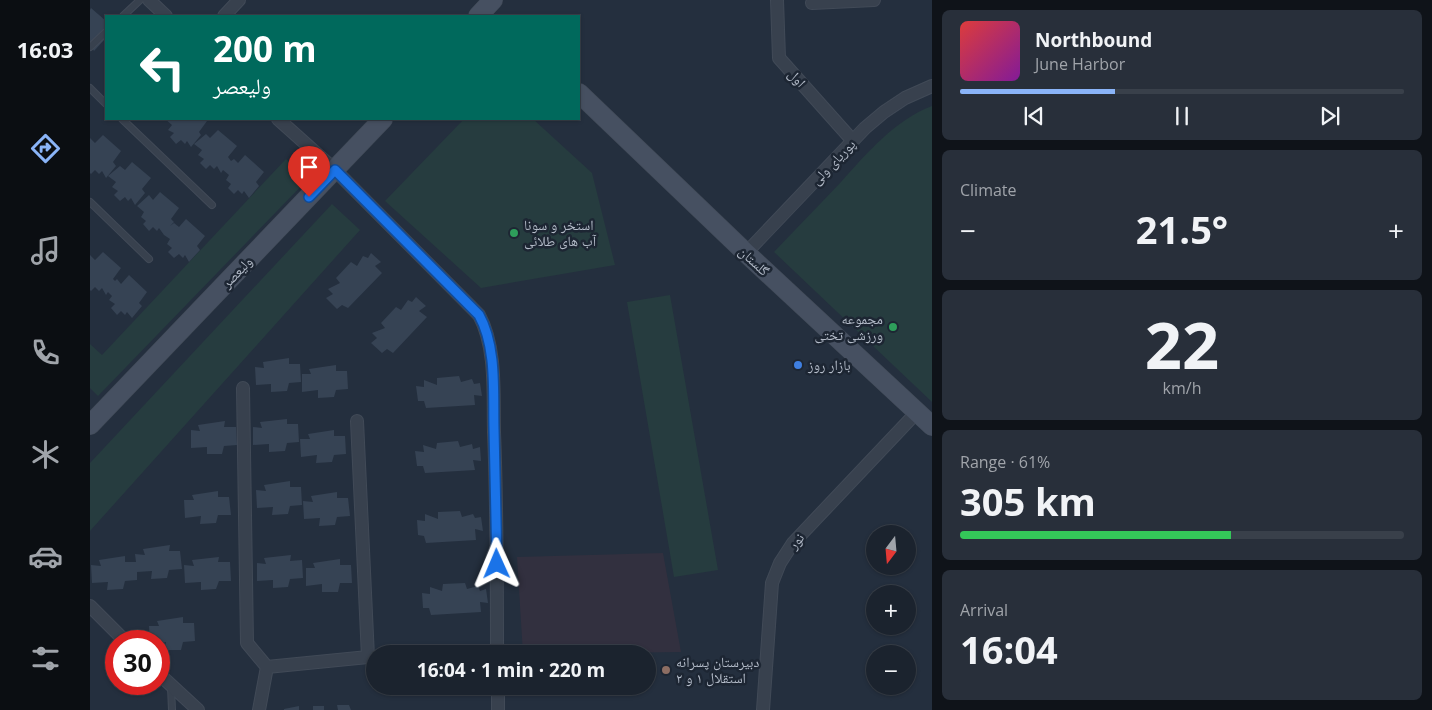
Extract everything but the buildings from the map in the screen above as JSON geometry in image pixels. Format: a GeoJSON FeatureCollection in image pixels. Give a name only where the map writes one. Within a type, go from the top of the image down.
{"type":"FeatureCollection","features":[{"type":"Feature","properties":{"kind":"street"},"geometry":{"type":"LineString","coordinates":[[225,15],[239,0]]}},
{"type":"Feature","properties":{"kind":"street","name":"اول"},"geometry":{"type":"LineString","coordinates":[[777,0],[779,58],[853,141]]}},
{"type":"Feature","properties":{"kind":"street"},"geometry":{"type":"LineString","coordinates":[[812,3],[874,0]]}},
{"type":"Feature","properties":{"kind":"street"},"geometry":{"type":"LineString","coordinates":[[153,2],[165,15]]}},
{"type":"Feature","properties":{"kind":"street","name":"پوریای ولی"},"geometry":{"type":"LineString","coordinates":[[746,253],[853,141],[884,112],[905,98],[932,86]]}},
{"type":"Feature","properties":{"kind":"street","name":"گلستان"},"geometry":{"type":"LineString","coordinates":[[580,94],[746,253],[932,426]]}},
{"type":"Feature","properties":{"kind":"street"},"geometry":{"type":"LineString","coordinates":[[279,120],[335,170],[479,315],[485,328],[489,340],[492,366],[496,492],[497,645]]}},
{"type":"Feature","properties":{"kind":"street","name":"ولیعصر"},"geometry":{"type":"LineString","coordinates":[[93,416],[382,120]]}},
{"type":"Feature","properties":{"kind":"street"},"geometry":{"type":"LineString","coordinates":[[243,388],[247,644],[267,666]]}},
{"type":"Feature","properties":{"kind":"street","name":"نور"},"geometry":{"type":"LineString","coordinates":[[763,710],[772,583],[780,563],[793,543],[917,412]]}},
{"type":"Feature","properties":{"kind":"street"},"geometry":{"type":"LineString","coordinates":[[267,666],[368,657],[357,421]]}},
{"type":"Feature","properties":{"kind":"street"},"geometry":{"type":"LineString","coordinates":[[90,606],[114,630]]}},
{"type":"Feature","properties":{"kind":"street"},"geometry":{"type":"LineString","coordinates":[[259,710],[267,666]]}},
{"type":"Feature","properties":{"kind":"street"},"geometry":{"type":"LineString","coordinates":[[171,687],[198,710]]}},
{"type":"Feature","properties":{"kind":"street"},"geometry":{"type":"LineString","coordinates":[[498,695],[498,710]]}},
{"type":"Feature","properties":{"kind":"lane"},"geometry":{"type":"LineString","coordinates":[[124,15],[140,0]]}},
{"type":"Feature","properties":{"kind":"lane"},"geometry":{"type":"LineString","coordinates":[[90,47],[105,33]]}},
{"type":"Feature","properties":{"kind":"lane"},"geometry":{"type":"LineString","coordinates":[[90,88],[105,103]]}},
{"type":"Feature","properties":{"kind":"lane"},"geometry":{"type":"LineString","coordinates":[[123,120],[212,205]]}},
{"type":"Feature","properties":{"kind":"lane"},"geometry":{"type":"LineString","coordinates":[[90,202],[149,259]]}},
{"type":"Feature","properties":{"kind":"lane"},"geometry":{"type":"LineString","coordinates":[[171,687],[172,710]]}},
{"type":"Feature","properties":{"kind":"shaded area"},"geometry":{"type":"Polygon","coordinates":[[[663,553],[681,652],[656,652],[656,645],[522,645],[517,557],[663,553]]]}},
{"type":"Feature","properties":{"kind":"green space","name":"مجموعه ورزشی تختی"},"geometry":{"type":"Polygon","coordinates":[[[932,106],[932,402],[774,252],[882,138],[906,120],[932,106]]]}},
{"type":"Feature","properties":{"kind":"green space","name":"استخر و سونا آب های طلائی"},"geometry":{"type":"Polygon","coordinates":[[[463,120],[534,120],[592,173],[615,265],[481,288],[385,201],[463,120]]]}},
{"type":"Feature","properties":{"kind":"green space"},"geometry":{"type":"Polygon","coordinates":[[[286,159],[308,179],[98,396],[90,388],[90,344],[102,355],[286,159]]]}},
{"type":"Feature","properties":{"kind":"green space"},"geometry":{"type":"Polygon","coordinates":[[[332,204],[360,230],[90,531],[90,463],[332,204]]]}},
{"type":"Feature","properties":{"kind":"green space"},"geometry":{"type":"Polygon","coordinates":[[[670,295],[718,570],[674,577],[627,302],[670,295]]]}},
{"type":"Feature","properties":{"kind":"place","name":"استخر و سونا آب های طلائی"},"geometry":{"type":"Point","coordinates":[514,233]}},
{"type":"Feature","properties":{"kind":"place","name":"مجموعه ورزشی تختی"},"geometry":{"type":"Point","coordinates":[893,327]}},
{"type":"Feature","properties":{"kind":"place","name":"بازار روز"},"geometry":{"type":"Point","coordinates":[798,365]}},
{"type":"Feature","properties":{"kind":"place","name":"دبیرستان پسرانه استقلال ۱ و ۲"},"geometry":{"type":"Point","coordinates":[666,670]}},
{"type":"Feature","properties":{"kind":"route"},"geometry":{"type":"LineString","coordinates":[[309,197],[335,170],[483,321],[489,340],[492,366],[497,564]]}}]}
